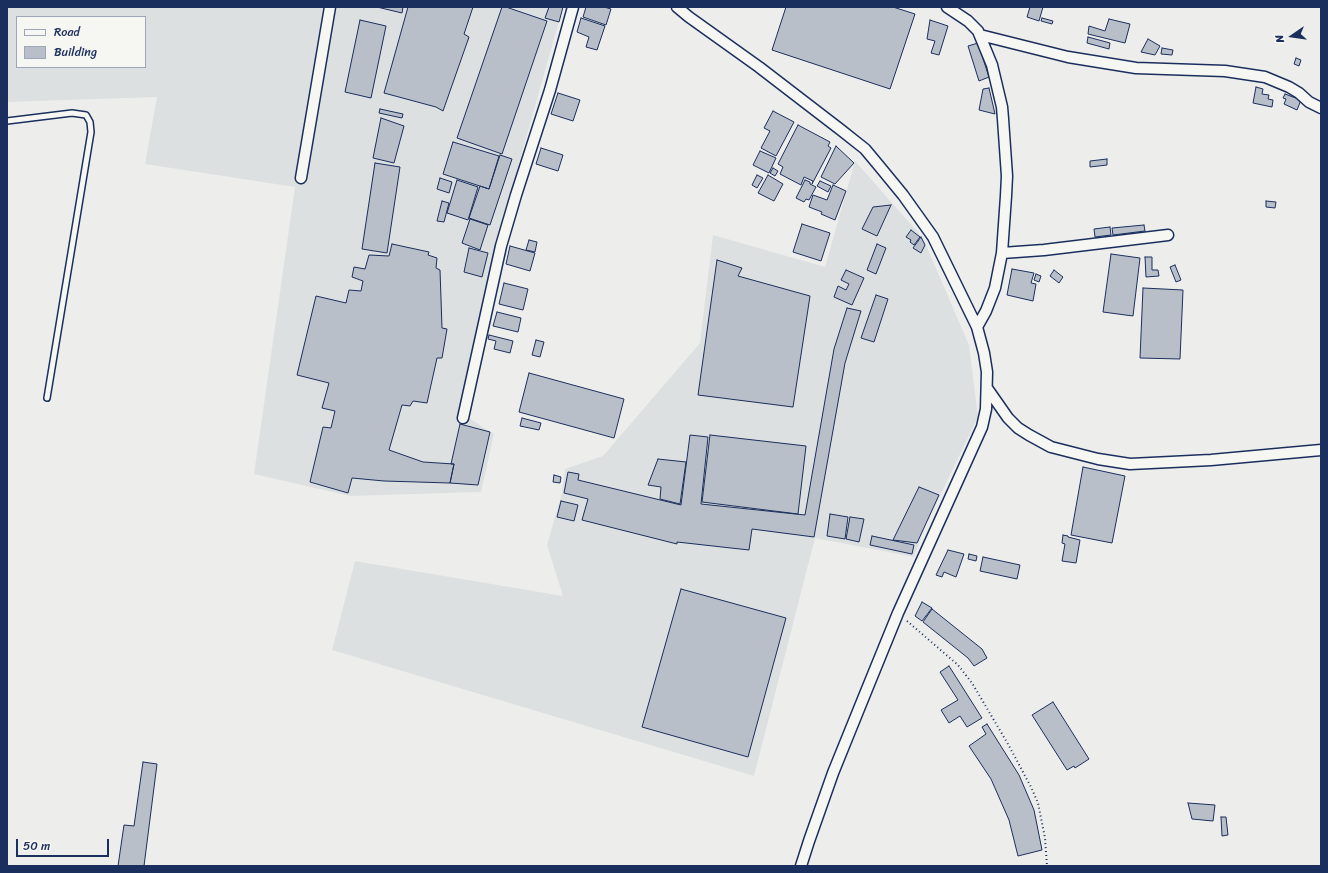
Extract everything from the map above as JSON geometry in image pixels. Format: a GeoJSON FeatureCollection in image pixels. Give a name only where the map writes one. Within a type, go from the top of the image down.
{"type":"FeatureCollection","features":[{"type":"Feature","properties":{"kind":"street"},"geometry":{"type":"LineString","coordinates":[[301,178],[330,7]]}},
{"type":"Feature","properties":{"kind":"street"},"geometry":{"type":"LineString","coordinates":[[463,418],[501,246],[550,90],[573,7]]}},
{"type":"Feature","properties":{"kind":"street"},"geometry":{"type":"LineString","coordinates":[[677,7],[695,22],[759,67],[864,150],[903,195],[933,237],[977,327],[987,372],[986,409],[982,428],[898,613],[833,773],[801,866]]}},
{"type":"Feature","properties":{"kind":"street"},"geometry":{"type":"LineString","coordinates":[[947,7],[960,11],[980,35],[992,65],[1002,107],[1007,176],[1002,253],[995,288],[986,311],[977,327]]}},
{"type":"Feature","properties":{"kind":"street"},"geometry":{"type":"LineString","coordinates":[[980,35],[1068,57],[1136,68],[1225,71],[1265,77],[1289,87],[1309,102],[1321,108]]}},
{"type":"Feature","properties":{"kind":"street"},"geometry":{"type":"LineString","coordinates":[[1002,253],[1087,245],[1168,235]]}},
{"type":"Feature","properties":{"kind":"street"},"geometry":{"type":"LineString","coordinates":[[987,388],[1008,418],[1029,436],[1051,447],[1098,459],[1130,464],[1211,460],[1321,450]]}},
{"type":"Feature","properties":{"kind":"lane"},"geometry":{"type":"LineString","coordinates":[[7,122],[72,114],[86,115],[90,122],[91,132],[47,398]]}},
{"type":"Feature","properties":{"kind":"path"},"geometry":{"type":"LineString","coordinates":[[898,613],[958,665],[972,683],[1008,744],[1038,803],[1045,838],[1047,866]]}},
{"type":"Feature","properties":{"kind":"shaded area"},"geometry":{"type":"Polygon","coordinates":[[[7,7],[563,7],[491,263],[461,413],[494,434],[481,492],[350,496],[254,474],[295,187],[145,164],[157,97],[7,102],[7,7]]]}},
{"type":"Feature","properties":{"kind":"shaded area"},"geometry":{"type":"Polygon","coordinates":[[[855,161],[923,238],[969,345],[978,417],[925,527],[914,557],[815,538],[754,776],[332,650],[355,561],[563,596],[547,545],[562,493],[565,469],[603,456],[700,343],[713,235],[825,267],[855,161]]]}},
{"type":"Feature","properties":{"kind":"building"},"geometry":{"type":"Polygon","coordinates":[[[377,7],[403,7],[402,13],[377,7]]]}},
{"type":"Feature","properties":{"kind":"building"},"geometry":{"type":"Polygon","coordinates":[[[408,7],[473,7],[464,34],[469,37],[443,111],[436,107],[384,93],[408,7]]]}},
{"type":"Feature","properties":{"kind":"building"},"geometry":{"type":"Polygon","coordinates":[[[502,7],[547,21],[502,154],[457,138],[502,7]]]}},
{"type":"Feature","properties":{"kind":"building"},"geometry":{"type":"Polygon","coordinates":[[[549,7],[563,7],[559,22],[545,18],[549,7]]]}},
{"type":"Feature","properties":{"kind":"building"},"geometry":{"type":"Polygon","coordinates":[[[586,7],[604,7],[611,9],[606,25],[583,17],[586,7]]]}},
{"type":"Feature","properties":{"kind":"building"},"geometry":{"type":"Polygon","coordinates":[[[786,7],[893,7],[915,14],[890,89],[772,50],[786,7]]]}},
{"type":"Feature","properties":{"kind":"building"},"geometry":{"type":"Polygon","coordinates":[[[1030,7],[1043,7],[1039,21],[1027,17],[1030,7]]]}},
{"type":"Feature","properties":{"kind":"building"},"geometry":{"type":"Polygon","coordinates":[[[581,18],[605,26],[597,50],[586,47],[589,37],[577,32],[581,18]]]}},
{"type":"Feature","properties":{"kind":"building"},"geometry":{"type":"Polygon","coordinates":[[[1042,18],[1053,21],[1052,24],[1041,21],[1042,18]]]}},
{"type":"Feature","properties":{"kind":"building"},"geometry":{"type":"Polygon","coordinates":[[[1109,19],[1130,24],[1125,43],[1088,34],[1089,26],[1105,31],[1109,19]]]}},
{"type":"Feature","properties":{"kind":"building"},"geometry":{"type":"Polygon","coordinates":[[[360,20],[386,26],[371,98],[345,92],[360,20]]]}},
{"type":"Feature","properties":{"kind":"building"},"geometry":{"type":"Polygon","coordinates":[[[930,20],[948,26],[939,55],[931,53],[935,41],[927,39],[930,20]]]}},
{"type":"Feature","properties":{"kind":"building"},"geometry":{"type":"Polygon","coordinates":[[[1088,37],[1110,43],[1109,49],[1087,43],[1088,37]]]}},
{"type":"Feature","properties":{"kind":"building"},"geometry":{"type":"Polygon","coordinates":[[[1148,39],[1160,46],[1155,55],[1141,52],[1148,39]]]}},
{"type":"Feature","properties":{"kind":"building"},"geometry":{"type":"Polygon","coordinates":[[[978,43],[989,77],[979,81],[968,46],[978,43]]]}},
{"type":"Feature","properties":{"kind":"building"},"geometry":{"type":"Polygon","coordinates":[[[1162,48],[1173,50],[1172,55],[1161,54],[1162,48]]]}},
{"type":"Feature","properties":{"kind":"building"},"geometry":{"type":"Polygon","coordinates":[[[1296,58],[1301,60],[1299,66],[1294,64],[1296,58]]]}},
{"type":"Feature","properties":{"kind":"building"},"geometry":{"type":"Polygon","coordinates":[[[1256,87],[1263,89],[1262,94],[1269,95],[1268,99],[1273,100],[1272,107],[1253,103],[1256,87]]]}},
{"type":"Feature","properties":{"kind":"building"},"geometry":{"type":"Polygon","coordinates":[[[989,88],[995,114],[979,110],[983,89],[989,88]]]}},
{"type":"Feature","properties":{"kind":"building"},"geometry":{"type":"Polygon","coordinates":[[[558,93],[580,100],[573,121],[551,114],[558,93]]]}},
{"type":"Feature","properties":{"kind":"building"},"geometry":{"type":"Polygon","coordinates":[[[1285,94],[1301,100],[1297,110],[1284,104],[1286,99],[1283,98],[1285,94]]]}},
{"type":"Feature","properties":{"kind":"building"},"geometry":{"type":"Polygon","coordinates":[[[380,109],[403,114],[402,118],[379,113],[380,109]]]}},
{"type":"Feature","properties":{"kind":"building"},"geometry":{"type":"Polygon","coordinates":[[[773,111],[794,122],[776,156],[761,148],[770,131],[764,128],[773,111]]]}},
{"type":"Feature","properties":{"kind":"building"},"geometry":{"type":"Polygon","coordinates":[[[381,118],[404,126],[394,163],[373,158],[381,118]]]}},
{"type":"Feature","properties":{"kind":"building"},"geometry":{"type":"Polygon","coordinates":[[[798,125],[830,142],[828,146],[831,148],[812,184],[813,181],[804,177],[801,185],[780,174],[783,167],[778,164],[798,125]]]}},
{"type":"Feature","properties":{"kind":"building"},"geometry":{"type":"Polygon","coordinates":[[[453,142],[499,156],[489,189],[443,174],[453,142]]]}},
{"type":"Feature","properties":{"kind":"building"},"geometry":{"type":"Polygon","coordinates":[[[836,146],[854,163],[835,184],[821,177],[836,146]]]}},
{"type":"Feature","properties":{"kind":"building"},"geometry":{"type":"Polygon","coordinates":[[[541,148],[563,155],[558,171],[536,164],[541,148]]]}},
{"type":"Feature","properties":{"kind":"building"},"geometry":{"type":"Polygon","coordinates":[[[760,151],[776,158],[769,173],[753,165],[760,151]]]}},
{"type":"Feature","properties":{"kind":"building"},"geometry":{"type":"Polygon","coordinates":[[[500,155],[512,159],[490,225],[469,218],[480,186],[489,189],[500,155]]]}},
{"type":"Feature","properties":{"kind":"building"},"geometry":{"type":"Polygon","coordinates":[[[1107,159],[1107,165],[1090,167],[1090,161],[1107,159]]]}},
{"type":"Feature","properties":{"kind":"building"},"geometry":{"type":"Polygon","coordinates":[[[375,163],[400,167],[387,253],[362,249],[375,163]]]}},
{"type":"Feature","properties":{"kind":"building"},"geometry":{"type":"Polygon","coordinates":[[[773,168],[778,171],[775,176],[770,173],[773,168]]]}},
{"type":"Feature","properties":{"kind":"building"},"geometry":{"type":"Polygon","coordinates":[[[757,175],[763,178],[757,188],[752,185],[757,175]]]}},
{"type":"Feature","properties":{"kind":"building"},"geometry":{"type":"Polygon","coordinates":[[[768,175],[783,184],[774,201],[758,193],[768,175]]]}},
{"type":"Feature","properties":{"kind":"building"},"geometry":{"type":"Polygon","coordinates":[[[440,178],[452,182],[449,193],[437,189],[440,178]]]}},
{"type":"Feature","properties":{"kind":"building"},"geometry":{"type":"Polygon","coordinates":[[[457,180],[478,187],[468,220],[447,213],[457,180]]]}},
{"type":"Feature","properties":{"kind":"building"},"geometry":{"type":"Polygon","coordinates":[[[805,180],[816,187],[809,200],[806,199],[804,202],[796,198],[805,180]]]}},
{"type":"Feature","properties":{"kind":"building"},"geometry":{"type":"Polygon","coordinates":[[[820,181],[831,186],[828,192],[817,186],[820,181]]]}},
{"type":"Feature","properties":{"kind":"building"},"geometry":{"type":"Polygon","coordinates":[[[833,185],[846,191],[835,220],[821,214],[822,212],[809,207],[813,195],[827,200],[833,185]]]}},
{"type":"Feature","properties":{"kind":"building"},"geometry":{"type":"Polygon","coordinates":[[[442,201],[449,203],[444,222],[437,221],[442,201]]]}},
{"type":"Feature","properties":{"kind":"building"},"geometry":{"type":"Polygon","coordinates":[[[1266,201],[1276,202],[1275,208],[1266,207],[1266,201]]]}},
{"type":"Feature","properties":{"kind":"building"},"geometry":{"type":"Polygon","coordinates":[[[891,205],[877,236],[862,229],[873,207],[891,205]]]}},
{"type":"Feature","properties":{"kind":"building"},"geometry":{"type":"Polygon","coordinates":[[[470,219],[488,225],[480,250],[462,243],[470,219]]]}},
{"type":"Feature","properties":{"kind":"building"},"geometry":{"type":"Polygon","coordinates":[[[802,224],[830,233],[821,261],[793,252],[802,224]]]}},
{"type":"Feature","properties":{"kind":"building"},"geometry":{"type":"Polygon","coordinates":[[[1144,225],[1145,231],[1113,235],[1112,228],[1144,225]]]}},
{"type":"Feature","properties":{"kind":"building"},"geometry":{"type":"Polygon","coordinates":[[[1110,227],[1111,235],[1095,237],[1094,229],[1110,227]]]}},
{"type":"Feature","properties":{"kind":"building"},"geometry":{"type":"Polygon","coordinates":[[[911,230],[920,237],[914,245],[910,242],[911,240],[906,237],[911,230]]]}},
{"type":"Feature","properties":{"kind":"building"},"geometry":{"type":"Polygon","coordinates":[[[921,237],[925,245],[921,253],[913,248],[921,237]]]}},
{"type":"Feature","properties":{"kind":"building"},"geometry":{"type":"Polygon","coordinates":[[[529,240],[537,242],[535,252],[526,250],[529,240]]]}},
{"type":"Feature","properties":{"kind":"building"},"geometry":{"type":"Polygon","coordinates":[[[392,244],[429,252],[428,255],[437,258],[436,268],[440,270],[442,328],[447,329],[442,358],[437,358],[427,403],[413,401],[410,406],[402,405],[389,450],[423,462],[454,464],[450,483],[384,481],[352,478],[348,493],[310,482],[323,427],[331,428],[335,411],[322,408],[329,383],[297,375],[316,296],[346,303],[349,290],[361,291],[363,281],[352,277],[354,267],[365,269],[369,255],[389,256],[392,244]]]}},
{"type":"Feature","properties":{"kind":"building"},"geometry":{"type":"Polygon","coordinates":[[[877,244],[886,248],[876,274],[867,270],[877,244]]]}},
{"type":"Feature","properties":{"kind":"building"},"geometry":{"type":"Polygon","coordinates":[[[510,246],[535,253],[530,271],[506,264],[510,246]]]}},
{"type":"Feature","properties":{"kind":"building"},"geometry":{"type":"Polygon","coordinates":[[[469,248],[488,253],[482,277],[464,272],[469,248]]]}},
{"type":"Feature","properties":{"kind":"building"},"geometry":{"type":"Polygon","coordinates":[[[1111,254],[1140,258],[1133,316],[1103,312],[1111,254]]]}},
{"type":"Feature","properties":{"kind":"building"},"geometry":{"type":"Polygon","coordinates":[[[1145,257],[1152,257],[1152,270],[1158,270],[1159,276],[1146,277],[1145,257]]]}},
{"type":"Feature","properties":{"kind":"building"},"geometry":{"type":"Polygon","coordinates":[[[717,260],[742,268],[738,276],[810,296],[793,407],[698,395],[717,260]]]}},
{"type":"Feature","properties":{"kind":"building"},"geometry":{"type":"Polygon","coordinates":[[[1175,265],[1181,280],[1176,282],[1170,267],[1175,265]]]}},
{"type":"Feature","properties":{"kind":"building"},"geometry":{"type":"Polygon","coordinates":[[[1012,269],[1034,273],[1031,283],[1036,284],[1033,301],[1007,295],[1012,269]]]}},
{"type":"Feature","properties":{"kind":"building"},"geometry":{"type":"Polygon","coordinates":[[[846,270],[864,278],[852,305],[834,297],[838,286],[846,290],[849,284],[841,280],[846,270]]]}},
{"type":"Feature","properties":{"kind":"building"},"geometry":{"type":"Polygon","coordinates":[[[1054,270],[1063,277],[1059,283],[1050,276],[1054,270]]]}},
{"type":"Feature","properties":{"kind":"building"},"geometry":{"type":"Polygon","coordinates":[[[1036,274],[1041,276],[1039,282],[1034,280],[1036,274]]]}},
{"type":"Feature","properties":{"kind":"building"},"geometry":{"type":"Polygon","coordinates":[[[504,283],[528,289],[523,310],[499,304],[504,283]]]}},
{"type":"Feature","properties":{"kind":"building"},"geometry":{"type":"Polygon","coordinates":[[[1143,288],[1183,290],[1180,359],[1140,358],[1143,288]]]}},
{"type":"Feature","properties":{"kind":"building"},"geometry":{"type":"Polygon","coordinates":[[[876,295],[888,299],[874,342],[861,338],[876,295]]]}},
{"type":"Feature","properties":{"kind":"building"},"geometry":{"type":"Polygon","coordinates":[[[847,308],[861,311],[845,363],[814,537],[752,529],[749,550],[677,542],[677,544],[582,520],[588,499],[564,493],[568,472],[579,474],[578,480],[681,505],[690,435],[708,437],[701,504],[805,515],[834,349],[847,308]]]}},
{"type":"Feature","properties":{"kind":"building"},"geometry":{"type":"Polygon","coordinates":[[[497,312],[521,318],[518,332],[493,326],[497,312]]]}},
{"type":"Feature","properties":{"kind":"building"},"geometry":{"type":"Polygon","coordinates":[[[489,335],[513,341],[510,353],[494,349],[496,341],[488,339],[489,335]]]}},
{"type":"Feature","properties":{"kind":"building"},"geometry":{"type":"Polygon","coordinates":[[[536,340],[544,342],[540,357],[532,355],[536,340]]]}},
{"type":"Feature","properties":{"kind":"building"},"geometry":{"type":"Polygon","coordinates":[[[529,373],[624,399],[614,438],[519,412],[529,373]]]}},
{"type":"Feature","properties":{"kind":"building"},"geometry":{"type":"Polygon","coordinates":[[[522,418],[541,423],[539,430],[520,426],[522,418]]]}},
{"type":"Feature","properties":{"kind":"building"},"geometry":{"type":"Polygon","coordinates":[[[460,424],[490,432],[478,485],[450,483],[454,464],[451,464],[460,424]]]}},
{"type":"Feature","properties":{"kind":"building"},"geometry":{"type":"Polygon","coordinates":[[[710,435],[806,446],[798,514],[702,502],[710,435]]]}},
{"type":"Feature","properties":{"kind":"building"},"geometry":{"type":"Polygon","coordinates":[[[658,459],[686,462],[680,504],[660,499],[661,487],[648,485],[658,459]]]}},
{"type":"Feature","properties":{"kind":"building"},"geometry":{"type":"Polygon","coordinates":[[[1083,467],[1125,476],[1112,543],[1071,535],[1083,467]]]}},
{"type":"Feature","properties":{"kind":"building"},"geometry":{"type":"Polygon","coordinates":[[[554,475],[561,477],[560,483],[553,482],[554,475]]]}},
{"type":"Feature","properties":{"kind":"building"},"geometry":{"type":"Polygon","coordinates":[[[919,487],[939,495],[917,543],[893,540],[919,487]]]}},
{"type":"Feature","properties":{"kind":"building"},"geometry":{"type":"Polygon","coordinates":[[[561,501],[578,505],[574,521],[557,517],[561,501]]]}},
{"type":"Feature","properties":{"kind":"building"},"geometry":{"type":"Polygon","coordinates":[[[830,514],[848,517],[845,539],[827,536],[830,514]]]}},
{"type":"Feature","properties":{"kind":"building"},"geometry":{"type":"Polygon","coordinates":[[[850,517],[864,519],[859,542],[846,539],[850,517]]]}},
{"type":"Feature","properties":{"kind":"building"},"geometry":{"type":"Polygon","coordinates":[[[1063,535],[1080,540],[1076,563],[1062,561],[1065,544],[1062,543],[1063,535]]]}},
{"type":"Feature","properties":{"kind":"building"},"geometry":{"type":"Polygon","coordinates":[[[872,536],[914,545],[912,554],[870,545],[872,536]]]}},
{"type":"Feature","properties":{"kind":"building"},"geometry":{"type":"Polygon","coordinates":[[[948,550],[964,554],[956,577],[944,572],[942,577],[936,575],[948,550]]]}},
{"type":"Feature","properties":{"kind":"building"},"geometry":{"type":"Polygon","coordinates":[[[969,554],[977,556],[976,561],[968,559],[969,554]]]}},
{"type":"Feature","properties":{"kind":"building"},"geometry":{"type":"Polygon","coordinates":[[[983,557],[1020,565],[1017,579],[980,571],[983,557]]]}},
{"type":"Feature","properties":{"kind":"building"},"geometry":{"type":"Polygon","coordinates":[[[681,589],[786,618],[748,757],[642,727],[681,589]]]}},
{"type":"Feature","properties":{"kind":"building"},"geometry":{"type":"Polygon","coordinates":[[[922,602],[932,608],[922,621],[915,616],[922,602]]]}},
{"type":"Feature","properties":{"kind":"building"},"geometry":{"type":"Polygon","coordinates":[[[932,609],[982,649],[987,658],[974,666],[968,658],[923,622],[932,609]]]}},
{"type":"Feature","properties":{"kind":"building"},"geometry":{"type":"Polygon","coordinates":[[[949,666],[982,718],[967,727],[960,716],[949,723],[941,710],[958,700],[940,672],[949,666]]]}},
{"type":"Feature","properties":{"kind":"building"},"geometry":{"type":"Polygon","coordinates":[[[1053,702],[1089,759],[1075,768],[1074,766],[1067,770],[1032,715],[1053,702]]]}},
{"type":"Feature","properties":{"kind":"building"},"geometry":{"type":"Polygon","coordinates":[[[987,724],[1019,775],[1034,810],[1042,850],[1018,856],[1009,820],[991,779],[969,746],[986,734],[982,727],[987,724]]]}},
{"type":"Feature","properties":{"kind":"building"},"geometry":{"type":"Polygon","coordinates":[[[143,762],[157,764],[144,866],[118,866],[124,825],[134,826],[143,762]]]}},
{"type":"Feature","properties":{"kind":"building"},"geometry":{"type":"Polygon","coordinates":[[[1188,803],[1215,805],[1213,821],[1192,819],[1188,803]]]}},
{"type":"Feature","properties":{"kind":"building"},"geometry":{"type":"Polygon","coordinates":[[[1221,817],[1226,817],[1228,835],[1222,836],[1221,817]]]}}]}
